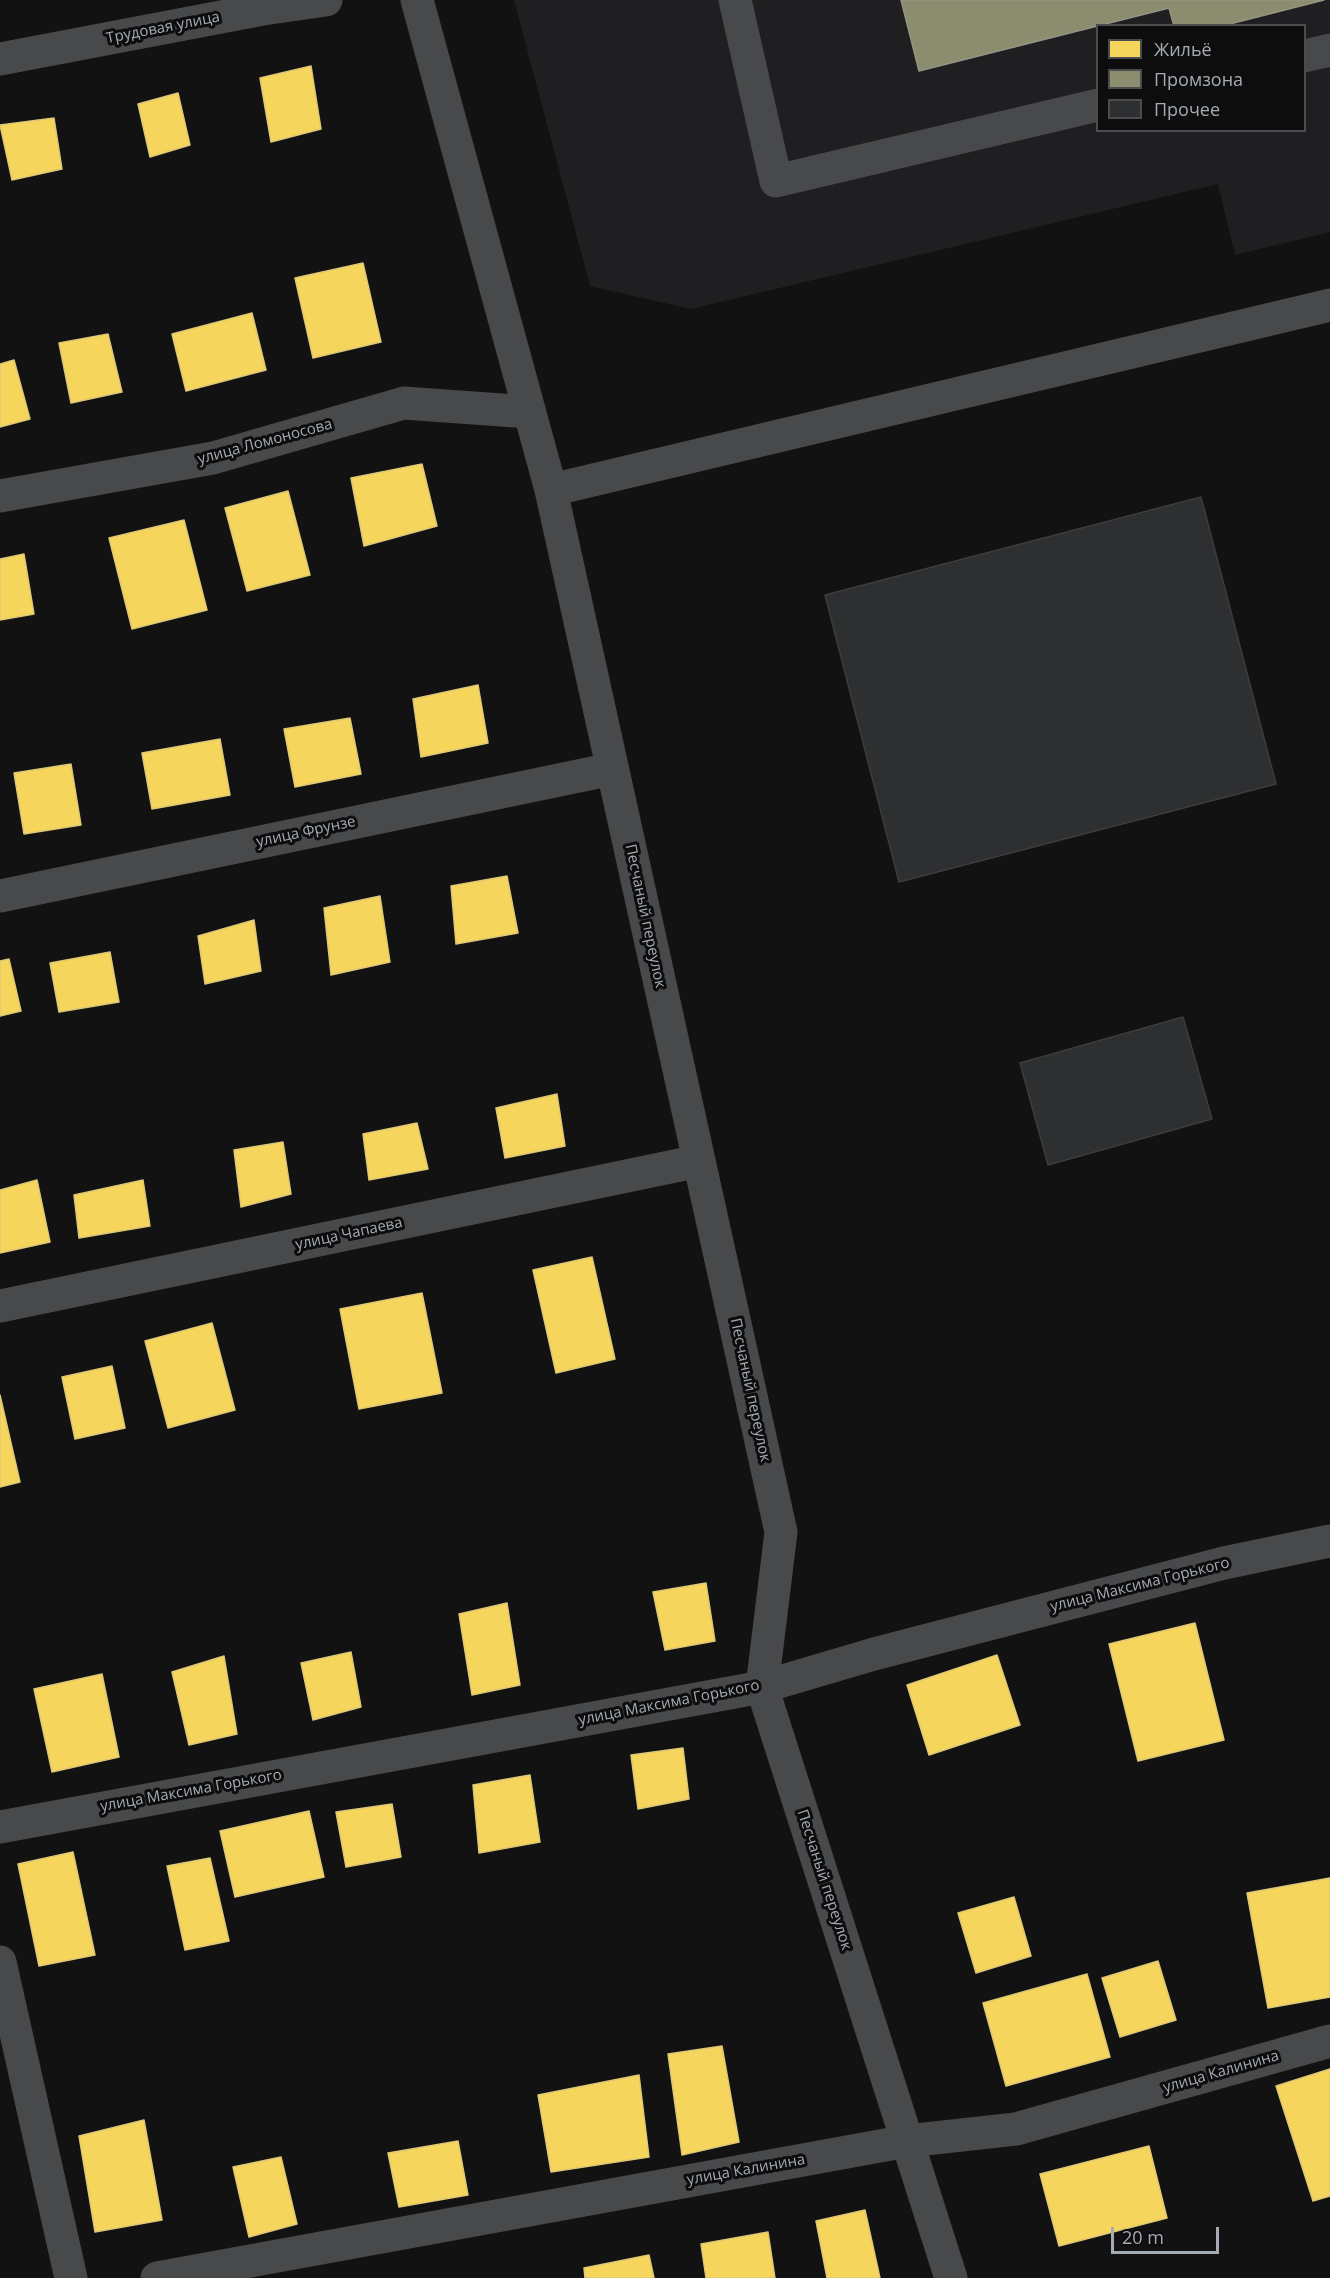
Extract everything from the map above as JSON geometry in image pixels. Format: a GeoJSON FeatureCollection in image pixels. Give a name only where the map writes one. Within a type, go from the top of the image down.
{"type":"FeatureCollection","features":[{"type":"Feature","properties":{"kind":"street","name":"Трудовая улица"},"geometry":{"type":"LineString","coordinates":[[0,59],[263,9],[326,0]]}},
{"type":"Feature","properties":{"kind":"street","name":"Песчаный переулок"},"geometry":{"type":"LineString","coordinates":[[417,0],[550,490],[781,1532],[762,1687],[951,2278]]}},
{"type":"Feature","properties":{"kind":"street"},"geometry":{"type":"LineString","coordinates":[[735,0],[776,181],[1096,105]]}},
{"type":"Feature","properties":{"kind":"street"},"geometry":{"type":"LineString","coordinates":[[1306,56],[1330,50]]}},
{"type":"Feature","properties":{"kind":"street"},"geometry":{"type":"LineString","coordinates":[[550,490],[1330,305]]}},
{"type":"Feature","properties":{"kind":"street","name":"улица Ломоносова"},"geometry":{"type":"LineString","coordinates":[[0,496],[213,458],[404,403],[529,412]]}},
{"type":"Feature","properties":{"kind":"street","name":"улица Фрунзе"},"geometry":{"type":"LineString","coordinates":[[0,896],[612,769]]}},
{"type":"Feature","properties":{"kind":"street","name":"улица Чапаева"},"geometry":{"type":"LineString","coordinates":[[0,1306],[699,1161]]}},
{"type":"Feature","properties":{"kind":"street","name":"улица Максима Горького"},"geometry":{"type":"LineString","coordinates":[[0,1827],[762,1687],[874,1654],[1224,1563],[1330,1541]]}},
{"type":"Feature","properties":{"kind":"street"},"geometry":{"type":"LineString","coordinates":[[0,1962],[71,2278]]}},
{"type":"Feature","properties":{"kind":"street","name":"улица Калинина"},"geometry":{"type":"LineString","coordinates":[[157,2278],[908,2141],[1016,2129],[1330,2041]]}},
{"type":"Feature","properties":{"kind":"shaded area"},"geometry":{"type":"Polygon","coordinates":[[[514,0],[1330,0],[1330,232],[1235,255],[1218,184],[691,309],[590,286],[514,0]]]}},
{"type":"Feature","properties":{"kind":"building: Жильё"},"geometry":{"type":"Polygon","coordinates":[[[311,66],[321,129],[271,142],[260,78],[311,66]]]}},
{"type":"Feature","properties":{"kind":"building: Жильё"},"geometry":{"type":"Polygon","coordinates":[[[178,93],[190,145],[150,157],[138,104],[178,93]]]}},
{"type":"Feature","properties":{"kind":"building: Жильё"},"geometry":{"type":"Polygon","coordinates":[[[54,118],[62,169],[12,180],[0,125],[54,118]]]}},
{"type":"Feature","properties":{"kind":"building: Жильё"},"geometry":{"type":"Polygon","coordinates":[[[363,263],[381,342],[313,358],[295,278],[363,263]]]}},
{"type":"Feature","properties":{"kind":"building: Жильё"},"geometry":{"type":"Polygon","coordinates":[[[252,313],[266,370],[186,391],[172,334],[252,313]]]}},
{"type":"Feature","properties":{"kind":"building: Жильё"},"geometry":{"type":"Polygon","coordinates":[[[108,334],[122,392],[71,403],[59,343],[108,334]]]}},
{"type":"Feature","properties":{"kind":"building: Жильё"},"geometry":{"type":"Polygon","coordinates":[[[14,360],[30,419],[0,427],[0,364],[14,360]]]}},
{"type":"Feature","properties":{"kind":"building: Жильё"},"geometry":{"type":"Polygon","coordinates":[[[422,464],[437,526],[364,546],[351,478],[422,464]]]}},
{"type":"Feature","properties":{"kind":"building: Жильё"},"geometry":{"type":"Polygon","coordinates":[[[288,491],[310,575],[247,591],[225,508],[288,491]]]}},
{"type":"Feature","properties":{"kind":"building: Жильё"},"geometry":{"type":"Polygon","coordinates":[[[184,520],[207,610],[132,629],[109,538],[184,520]]]}},
{"type":"Feature","properties":{"kind":"building: Жильё"},"geometry":{"type":"Polygon","coordinates":[[[24,554],[34,614],[0,620],[0,559],[24,554]]]}},
{"type":"Feature","properties":{"kind":"building: Жильё"},"geometry":{"type":"Polygon","coordinates":[[[478,685],[488,743],[421,757],[413,699],[478,685]]]}},
{"type":"Feature","properties":{"kind":"building: Жильё"},"geometry":{"type":"Polygon","coordinates":[[[350,718],[361,774],[295,787],[284,729],[350,718]]]}},
{"type":"Feature","properties":{"kind":"building: Жильё"},"geometry":{"type":"Polygon","coordinates":[[[220,739],[230,795],[152,809],[142,753],[220,739]]]}},
{"type":"Feature","properties":{"kind":"building: Жильё"},"geometry":{"type":"Polygon","coordinates":[[[71,764],[81,825],[24,834],[14,773],[71,764]]]}},
{"type":"Feature","properties":{"kind":"building: Жильё"},"geometry":{"type":"Polygon","coordinates":[[[507,876],[518,933],[456,944],[451,886],[507,876]]]}},
{"type":"Feature","properties":{"kind":"building: Жильё"},"geometry":{"type":"Polygon","coordinates":[[[380,896],[390,962],[331,975],[324,908],[380,896]]]}},
{"type":"Feature","properties":{"kind":"building: Жильё"},"geometry":{"type":"Polygon","coordinates":[[[254,920],[261,971],[205,984],[198,936],[254,920]]]}},
{"type":"Feature","properties":{"kind":"building: Жильё"},"geometry":{"type":"Polygon","coordinates":[[[110,952],[119,1002],[59,1012],[50,963],[110,952]]]}},
{"type":"Feature","properties":{"kind":"building: Жильё"},"geometry":{"type":"Polygon","coordinates":[[[9,959],[21,1011],[0,1016],[0,961],[9,959]]]}},
{"type":"Feature","properties":{"kind":"building: Жильё"},"geometry":{"type":"Polygon","coordinates":[[[557,1094],[565,1146],[505,1158],[496,1108],[557,1094]]]}},
{"type":"Feature","properties":{"kind":"building: Жильё"},"geometry":{"type":"Polygon","coordinates":[[[417,1123],[428,1169],[369,1180],[363,1134],[417,1123]]]}},
{"type":"Feature","properties":{"kind":"building: Жильё"},"geometry":{"type":"Polygon","coordinates":[[[283,1142],[291,1194],[241,1207],[234,1150],[283,1142]]]}},
{"type":"Feature","properties":{"kind":"building: Жильё"},"geometry":{"type":"Polygon","coordinates":[[[37,1180],[50,1242],[0,1253],[0,1190],[37,1180]]]}},
{"type":"Feature","properties":{"kind":"building: Жильё"},"geometry":{"type":"Polygon","coordinates":[[[143,1180],[150,1226],[79,1238],[74,1195],[143,1180]]]}},
{"type":"Feature","properties":{"kind":"building: Жильё"},"geometry":{"type":"Polygon","coordinates":[[[592,1257],[615,1359],[556,1373],[533,1270],[592,1257]]]}},
{"type":"Feature","properties":{"kind":"building: Жильё"},"geometry":{"type":"Polygon","coordinates":[[[422,1293],[442,1393],[359,1409],[340,1309],[422,1293]]]}},
{"type":"Feature","properties":{"kind":"building: Жильё"},"geometry":{"type":"Polygon","coordinates":[[[212,1323],[235,1410],[168,1428],[145,1341],[212,1323]]]}},
{"type":"Feature","properties":{"kind":"building: Жильё"},"geometry":{"type":"Polygon","coordinates":[[[112,1366],[125,1428],[75,1439],[62,1377],[112,1366]]]}},
{"type":"Feature","properties":{"kind":"building: Жильё"},"geometry":{"type":"Polygon","coordinates":[[[0,1395],[20,1482],[0,1487],[0,1395]]]}},
{"type":"Feature","properties":{"kind":"building: Жильё"},"geometry":{"type":"Polygon","coordinates":[[[706,1583],[715,1641],[665,1650],[653,1592],[706,1583]]]}},
{"type":"Feature","properties":{"kind":"building: Жильё"},"geometry":{"type":"Polygon","coordinates":[[[507,1603],[520,1685],[472,1695],[459,1614],[507,1603]]]}},
{"type":"Feature","properties":{"kind":"building: Жильё"},"geometry":{"type":"Polygon","coordinates":[[[1195,1623],[1224,1740],[1138,1761],[1109,1644],[1195,1623]]]}},
{"type":"Feature","properties":{"kind":"building: Жильё"},"geometry":{"type":"Polygon","coordinates":[[[351,1652],[361,1707],[313,1720],[301,1663],[351,1652]]]}},
{"type":"Feature","properties":{"kind":"building: Жильё"},"geometry":{"type":"Polygon","coordinates":[[[997,1655],[1020,1725],[929,1755],[907,1685],[997,1655]]]}},
{"type":"Feature","properties":{"kind":"building: Жильё"},"geometry":{"type":"Polygon","coordinates":[[[224,1656],[237,1734],[189,1745],[172,1672],[224,1656]]]}},
{"type":"Feature","properties":{"kind":"building: Жильё"},"geometry":{"type":"Polygon","coordinates":[[[102,1674],[119,1757],[52,1772],[34,1689],[102,1674]]]}},
{"type":"Feature","properties":{"kind":"building: Жильё"},"geometry":{"type":"Polygon","coordinates":[[[683,1748],[689,1799],[638,1809],[631,1755],[683,1748]]]}},
{"type":"Feature","properties":{"kind":"building: Жильё"},"geometry":{"type":"Polygon","coordinates":[[[530,1775],[540,1842],[479,1853],[473,1785],[530,1775]]]}},
{"type":"Feature","properties":{"kind":"building: Жильё"},"geometry":{"type":"Polygon","coordinates":[[[392,1804],[401,1857],[346,1867],[336,1812],[392,1804]]]}},
{"type":"Feature","properties":{"kind":"building: Жильё"},"geometry":{"type":"Polygon","coordinates":[[[309,1811],[324,1877],[235,1897],[220,1831],[309,1811]]]}},
{"type":"Feature","properties":{"kind":"building: Жильё"},"geometry":{"type":"Polygon","coordinates":[[[73,1852],[95,1955],[39,1966],[18,1864],[73,1852]]]}},
{"type":"Feature","properties":{"kind":"building: Жильё"},"geometry":{"type":"Polygon","coordinates":[[[210,1858],[229,1941],[185,1950],[167,1866],[210,1858]]]}},
{"type":"Feature","properties":{"kind":"building: Жильё"},"geometry":{"type":"Polygon","coordinates":[[[1330,1878],[1330,1997],[1268,2008],[1247,1893],[1330,1878]]]}},
{"type":"Feature","properties":{"kind":"building: Жильё"},"geometry":{"type":"Polygon","coordinates":[[[1014,1897],[1031,1956],[976,1973],[958,1913],[1014,1897]]]}},
{"type":"Feature","properties":{"kind":"building: Жильё"},"geometry":{"type":"Polygon","coordinates":[[[1158,1961],[1176,2020],[1120,2037],[1102,1978],[1158,1961]]]}},
{"type":"Feature","properties":{"kind":"building: Жильё"},"geometry":{"type":"Polygon","coordinates":[[[1087,1974],[1110,2057],[1006,2086],[983,2003],[1087,1974]]]}},
{"type":"Feature","properties":{"kind":"building: Жильё"},"geometry":{"type":"Polygon","coordinates":[[[722,2046],[739,2142],[682,2155],[668,2054],[722,2046]]]}},
{"type":"Feature","properties":{"kind":"building: Жильё"},"geometry":{"type":"Polygon","coordinates":[[[1330,2069],[1330,2196],[1313,2201],[1276,2086],[1330,2069]]]}},
{"type":"Feature","properties":{"kind":"building: Жильё"},"geometry":{"type":"Polygon","coordinates":[[[639,2075],[649,2157],[551,2172],[538,2095],[639,2075]]]}},
{"type":"Feature","properties":{"kind":"building: Жильё"},"geometry":{"type":"Polygon","coordinates":[[[144,2120],[162,2220],[95,2232],[79,2136],[144,2120]]]}},
{"type":"Feature","properties":{"kind":"building: Жильё"},"geometry":{"type":"Polygon","coordinates":[[[458,2141],[468,2195],[399,2207],[388,2153],[458,2141]]]}},
{"type":"Feature","properties":{"kind":"building: Жильё"},"geometry":{"type":"Polygon","coordinates":[[[1149,2146],[1167,2218],[1059,2246],[1040,2174],[1149,2146]]]}},
{"type":"Feature","properties":{"kind":"building: Жильё"},"geometry":{"type":"Polygon","coordinates":[[[281,2157],[297,2224],[249,2237],[233,2167],[281,2157]]]}},
{"type":"Feature","properties":{"kind":"building: Жильё"},"geometry":{"type":"Polygon","coordinates":[[[865,2210],[880,2278],[827,2278],[816,2221],[865,2210]]]}},
{"type":"Feature","properties":{"kind":"building: Жильё"},"geometry":{"type":"Polygon","coordinates":[[[768,2232],[775,2278],[706,2278],[701,2244],[768,2232]]]}},
{"type":"Feature","properties":{"kind":"building: Жильё"},"geometry":{"type":"Polygon","coordinates":[[[649,2255],[654,2278],[585,2278],[584,2268],[649,2255]]]}},
{"type":"Feature","properties":{"kind":"building: Промзона"},"geometry":{"type":"Polygon","coordinates":[[[901,0],[1324,0],[1230,24],[1173,24],[1169,8],[1106,24],[1096,24],[1096,26],[919,71],[901,0]]]}},
{"type":"Feature","properties":{"kind":"building: Прочее"},"geometry":{"type":"Polygon","coordinates":[[[1201,497],[1276,784],[899,882],[825,595],[1201,497]]]}},
{"type":"Feature","properties":{"kind":"building: Прочее"},"geometry":{"type":"Polygon","coordinates":[[[1183,1017],[1212,1119],[1048,1165],[1020,1063],[1183,1017]]]}}]}
